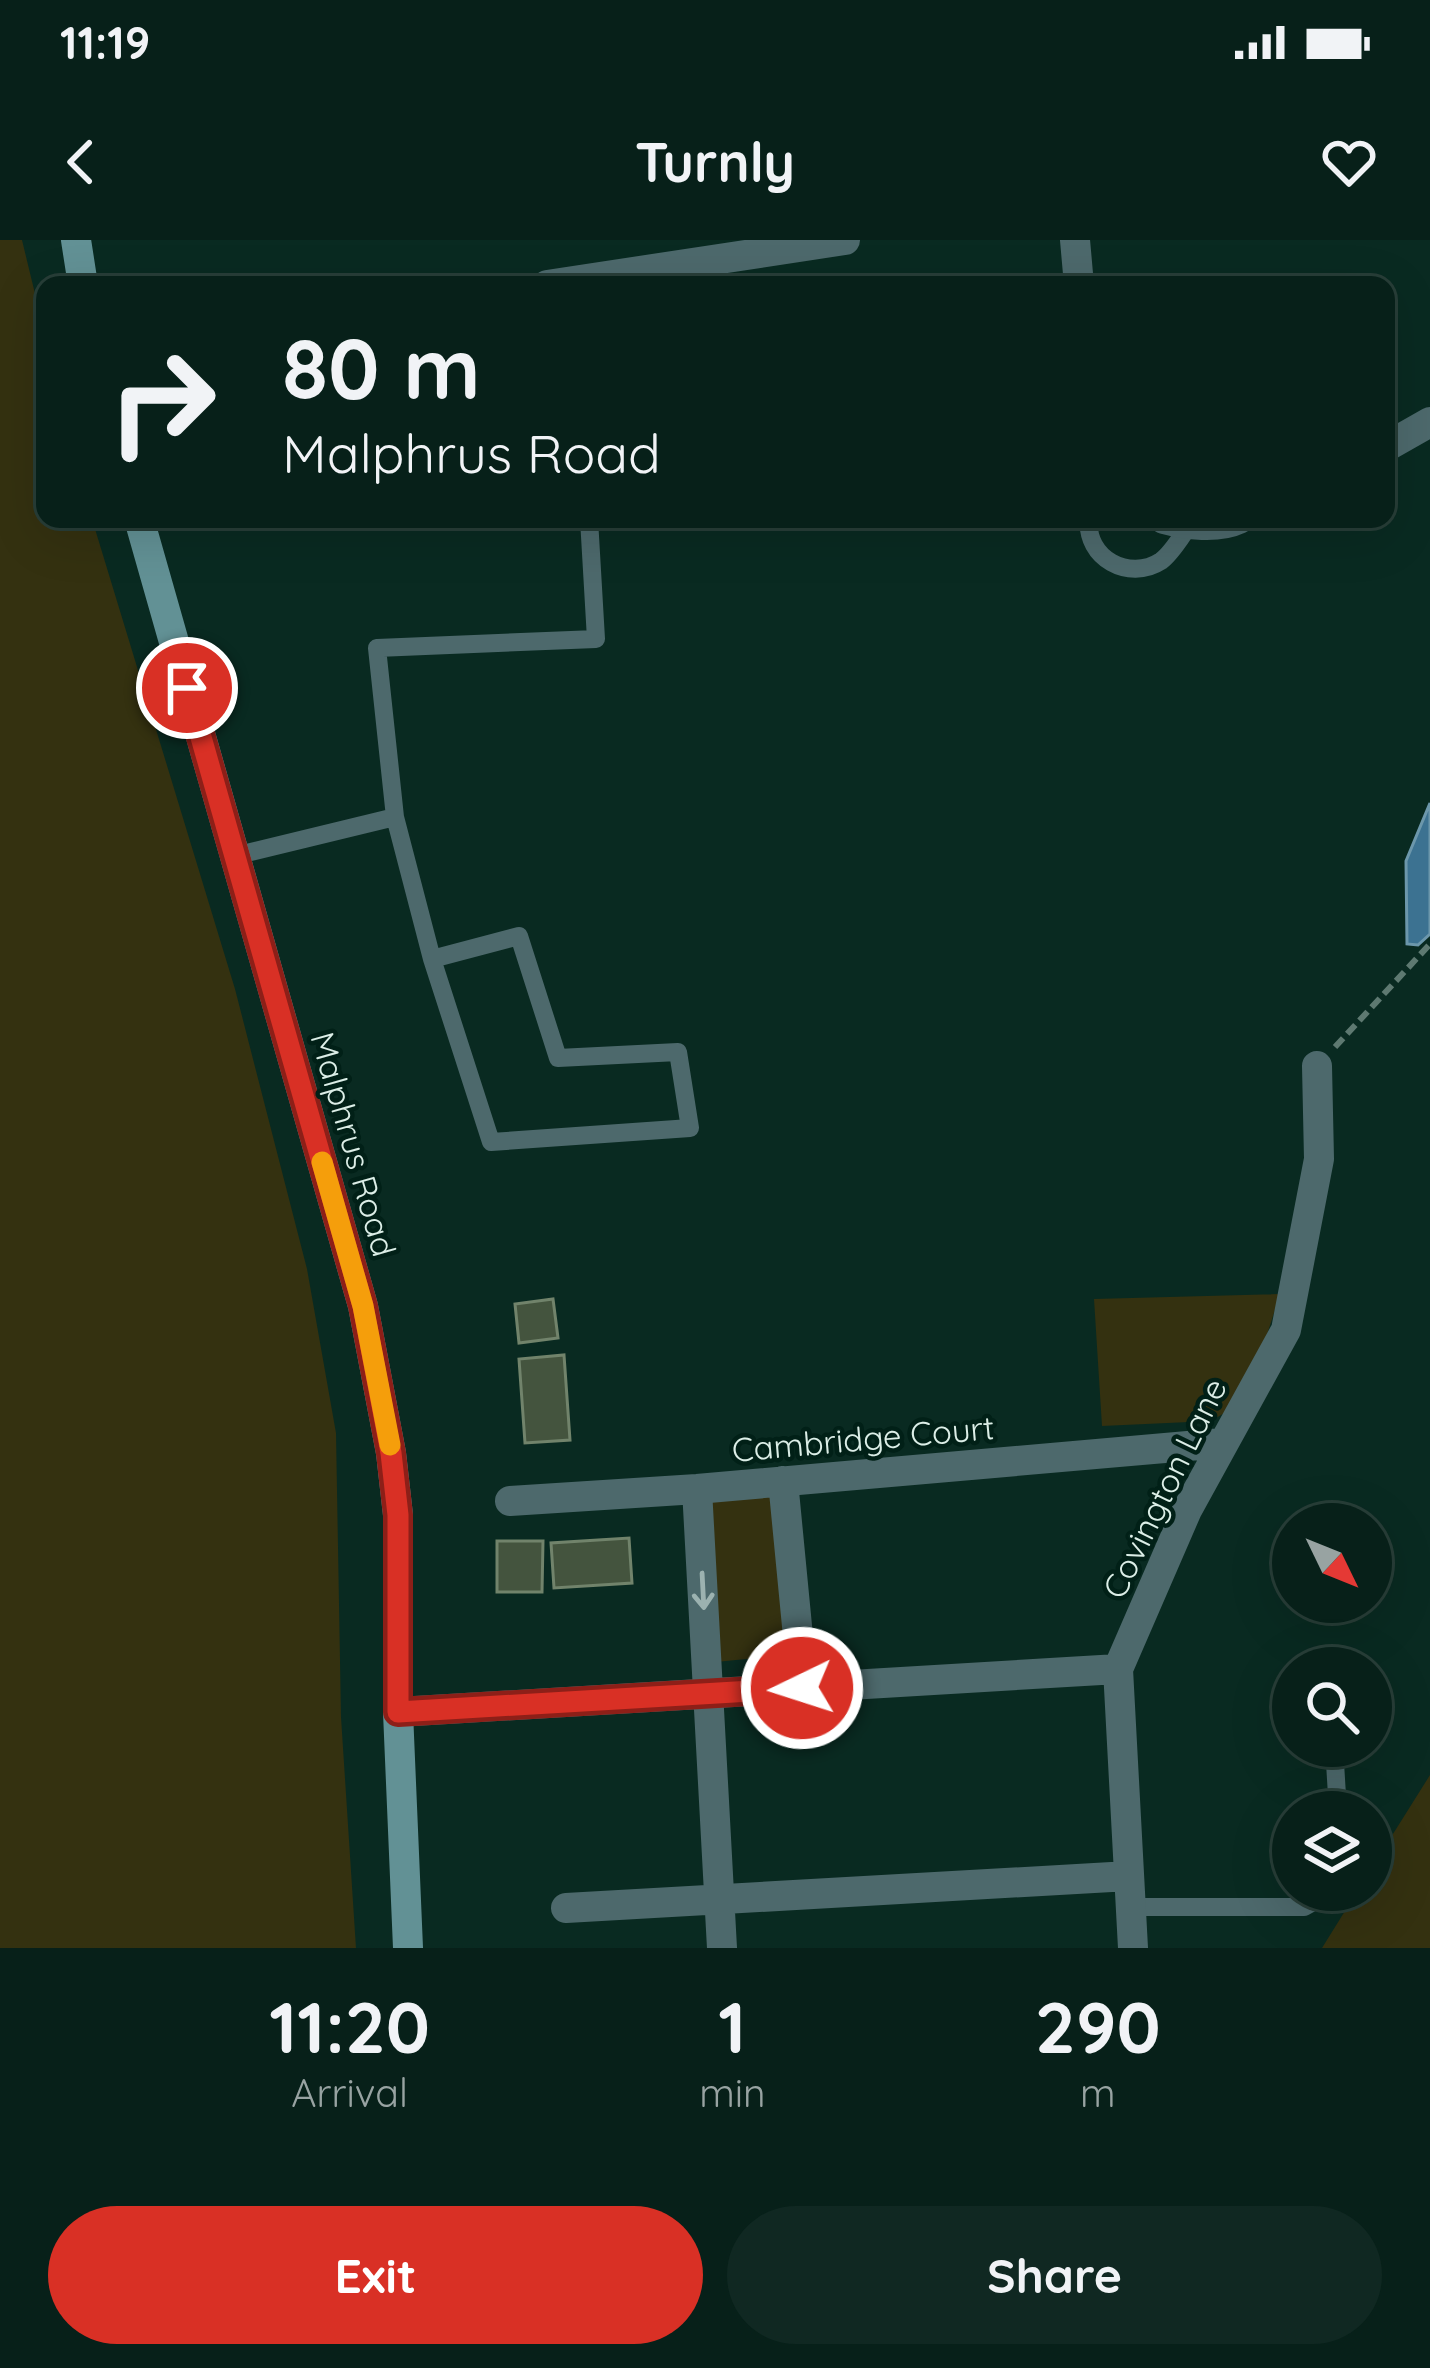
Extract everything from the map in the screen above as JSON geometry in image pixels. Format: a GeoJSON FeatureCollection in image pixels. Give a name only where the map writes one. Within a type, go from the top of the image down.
{"type":"FeatureCollection","features":[{"type":"Feature","properties":{"kind":"street"},"geometry":{"type":"LineString","coordinates":[[76,240],[82,276]]}},
{"type":"Feature","properties":{"kind":"street"},"geometry":{"type":"LineString","coordinates":[[607,276],[845,240]]}},
{"type":"Feature","properties":{"kind":"street"},"geometry":{"type":"LineString","coordinates":[[1075,240],[1077,276]]}},
{"type":"Feature","properties":{"kind":"street"},"geometry":{"type":"LineString","coordinates":[[1395,442],[1430,422]]}},
{"type":"Feature","properties":{"kind":"street","name":"Malphrus Road"},"geometry":{"type":"LineString","coordinates":[[142,528],[368,1327],[398,1515],[398,1712],[408,1948]]}},
{"type":"Feature","properties":{"kind":"street","name":"Covington Lane"},"geometry":{"type":"LineString","coordinates":[[1133,1948],[1118,1669],[1187,1510],[1286,1330],[1319,1159],[1317,1066]]}},
{"type":"Feature","properties":{"kind":"street","name":"Cambridge Court"},"geometry":{"type":"LineString","coordinates":[[510,1501],[1222,1443]]}},
{"type":"Feature","properties":{"kind":"street"},"geometry":{"type":"LineString","coordinates":[[783,1481],[802,1688]]}},
{"type":"Feature","properties":{"kind":"street"},"geometry":{"type":"LineString","coordinates":[[697,1489],[722,1948]]}},
{"type":"Feature","properties":{"kind":"street"},"geometry":{"type":"LineString","coordinates":[[398,1712],[1118,1669]]}},
{"type":"Feature","properties":{"kind":"street"},"geometry":{"type":"LineString","coordinates":[[566,1908],[1130,1891]]}},
{"type":"Feature","properties":{"kind":"lane"},"geometry":{"type":"LineString","coordinates":[[432,959],[519,936],[558,1058],[678,1052],[690,1128],[491,1142],[432,959],[395,817],[377,648],[596,639],[590,528]]}},
{"type":"Feature","properties":{"kind":"lane"},"geometry":{"type":"LineString","coordinates":[[1088,528],[1100,555],[1121,568],[1144,569],[1165,559],[1175,528]]}},
{"type":"Feature","properties":{"kind":"lane"},"geometry":{"type":"LineString","coordinates":[[234,856],[395,817]]}},
{"type":"Feature","properties":{"kind":"lane"},"geometry":{"type":"LineString","coordinates":[[1130,1891],[1272,1904]]}},
{"type":"Feature","properties":{"kind":"path"},"geometry":{"type":"LineString","coordinates":[[1317,1066],[1430,944]]}},
{"type":"Feature","properties":{"kind":"shaded area"},"geometry":{"type":"Polygon","coordinates":[[[0,240],[22,240],[36,298],[36,528],[95,528],[235,989],[307,1269],[336,1433],[341,1717],[356,1948],[0,1948],[0,240]]]}},
{"type":"Feature","properties":{"kind":"shaded area"},"geometry":{"type":"Polygon","coordinates":[[[1280,1294],[1246,1400],[1211,1421],[1102,1426],[1094,1299],[1280,1294]]]}},
{"type":"Feature","properties":{"kind":"shaded area"},"geometry":{"type":"Polygon","coordinates":[[[775,1494],[788,1655],[716,1662],[705,1500],[775,1494]]]}},
{"type":"Feature","properties":{"kind":"shaded area"},"geometry":{"type":"Polygon","coordinates":[[[1430,1775],[1430,1948],[1322,1948],[1345,1911],[1392,1911],[1392,1836],[1430,1775]]]}},
{"type":"Feature","properties":{"kind":"water"},"geometry":{"type":"Polygon","coordinates":[[[1430,803],[1430,934],[1418,945],[1407,944],[1406,861],[1430,803]]]}},
{"type":"Feature","properties":{"kind":"building"},"geometry":{"type":"Polygon","coordinates":[[[553,1299],[558,1338],[519,1343],[515,1304],[553,1299]]]}},
{"type":"Feature","properties":{"kind":"building"},"geometry":{"type":"Polygon","coordinates":[[[564,1355],[570,1440],[525,1443],[519,1359],[564,1355]]]}},
{"type":"Feature","properties":{"kind":"building"},"geometry":{"type":"Polygon","coordinates":[[[629,1538],[632,1583],[554,1588],[551,1543],[629,1538]]]}},
{"type":"Feature","properties":{"kind":"building"},"geometry":{"type":"Polygon","coordinates":[[[497,1541],[543,1541],[542,1592],[497,1592],[497,1541]]]}},
{"type":"Feature","properties":{"kind":"slow traffic"},"geometry":{"type":"LineString","coordinates":[[322,1162],[363,1306],[390,1445]]}},
{"type":"Feature","properties":{"kind":"route"},"geometry":{"type":"LineString","coordinates":[[187,688],[363,1306],[398,1515],[398,1712],[802,1688]]}}]}
